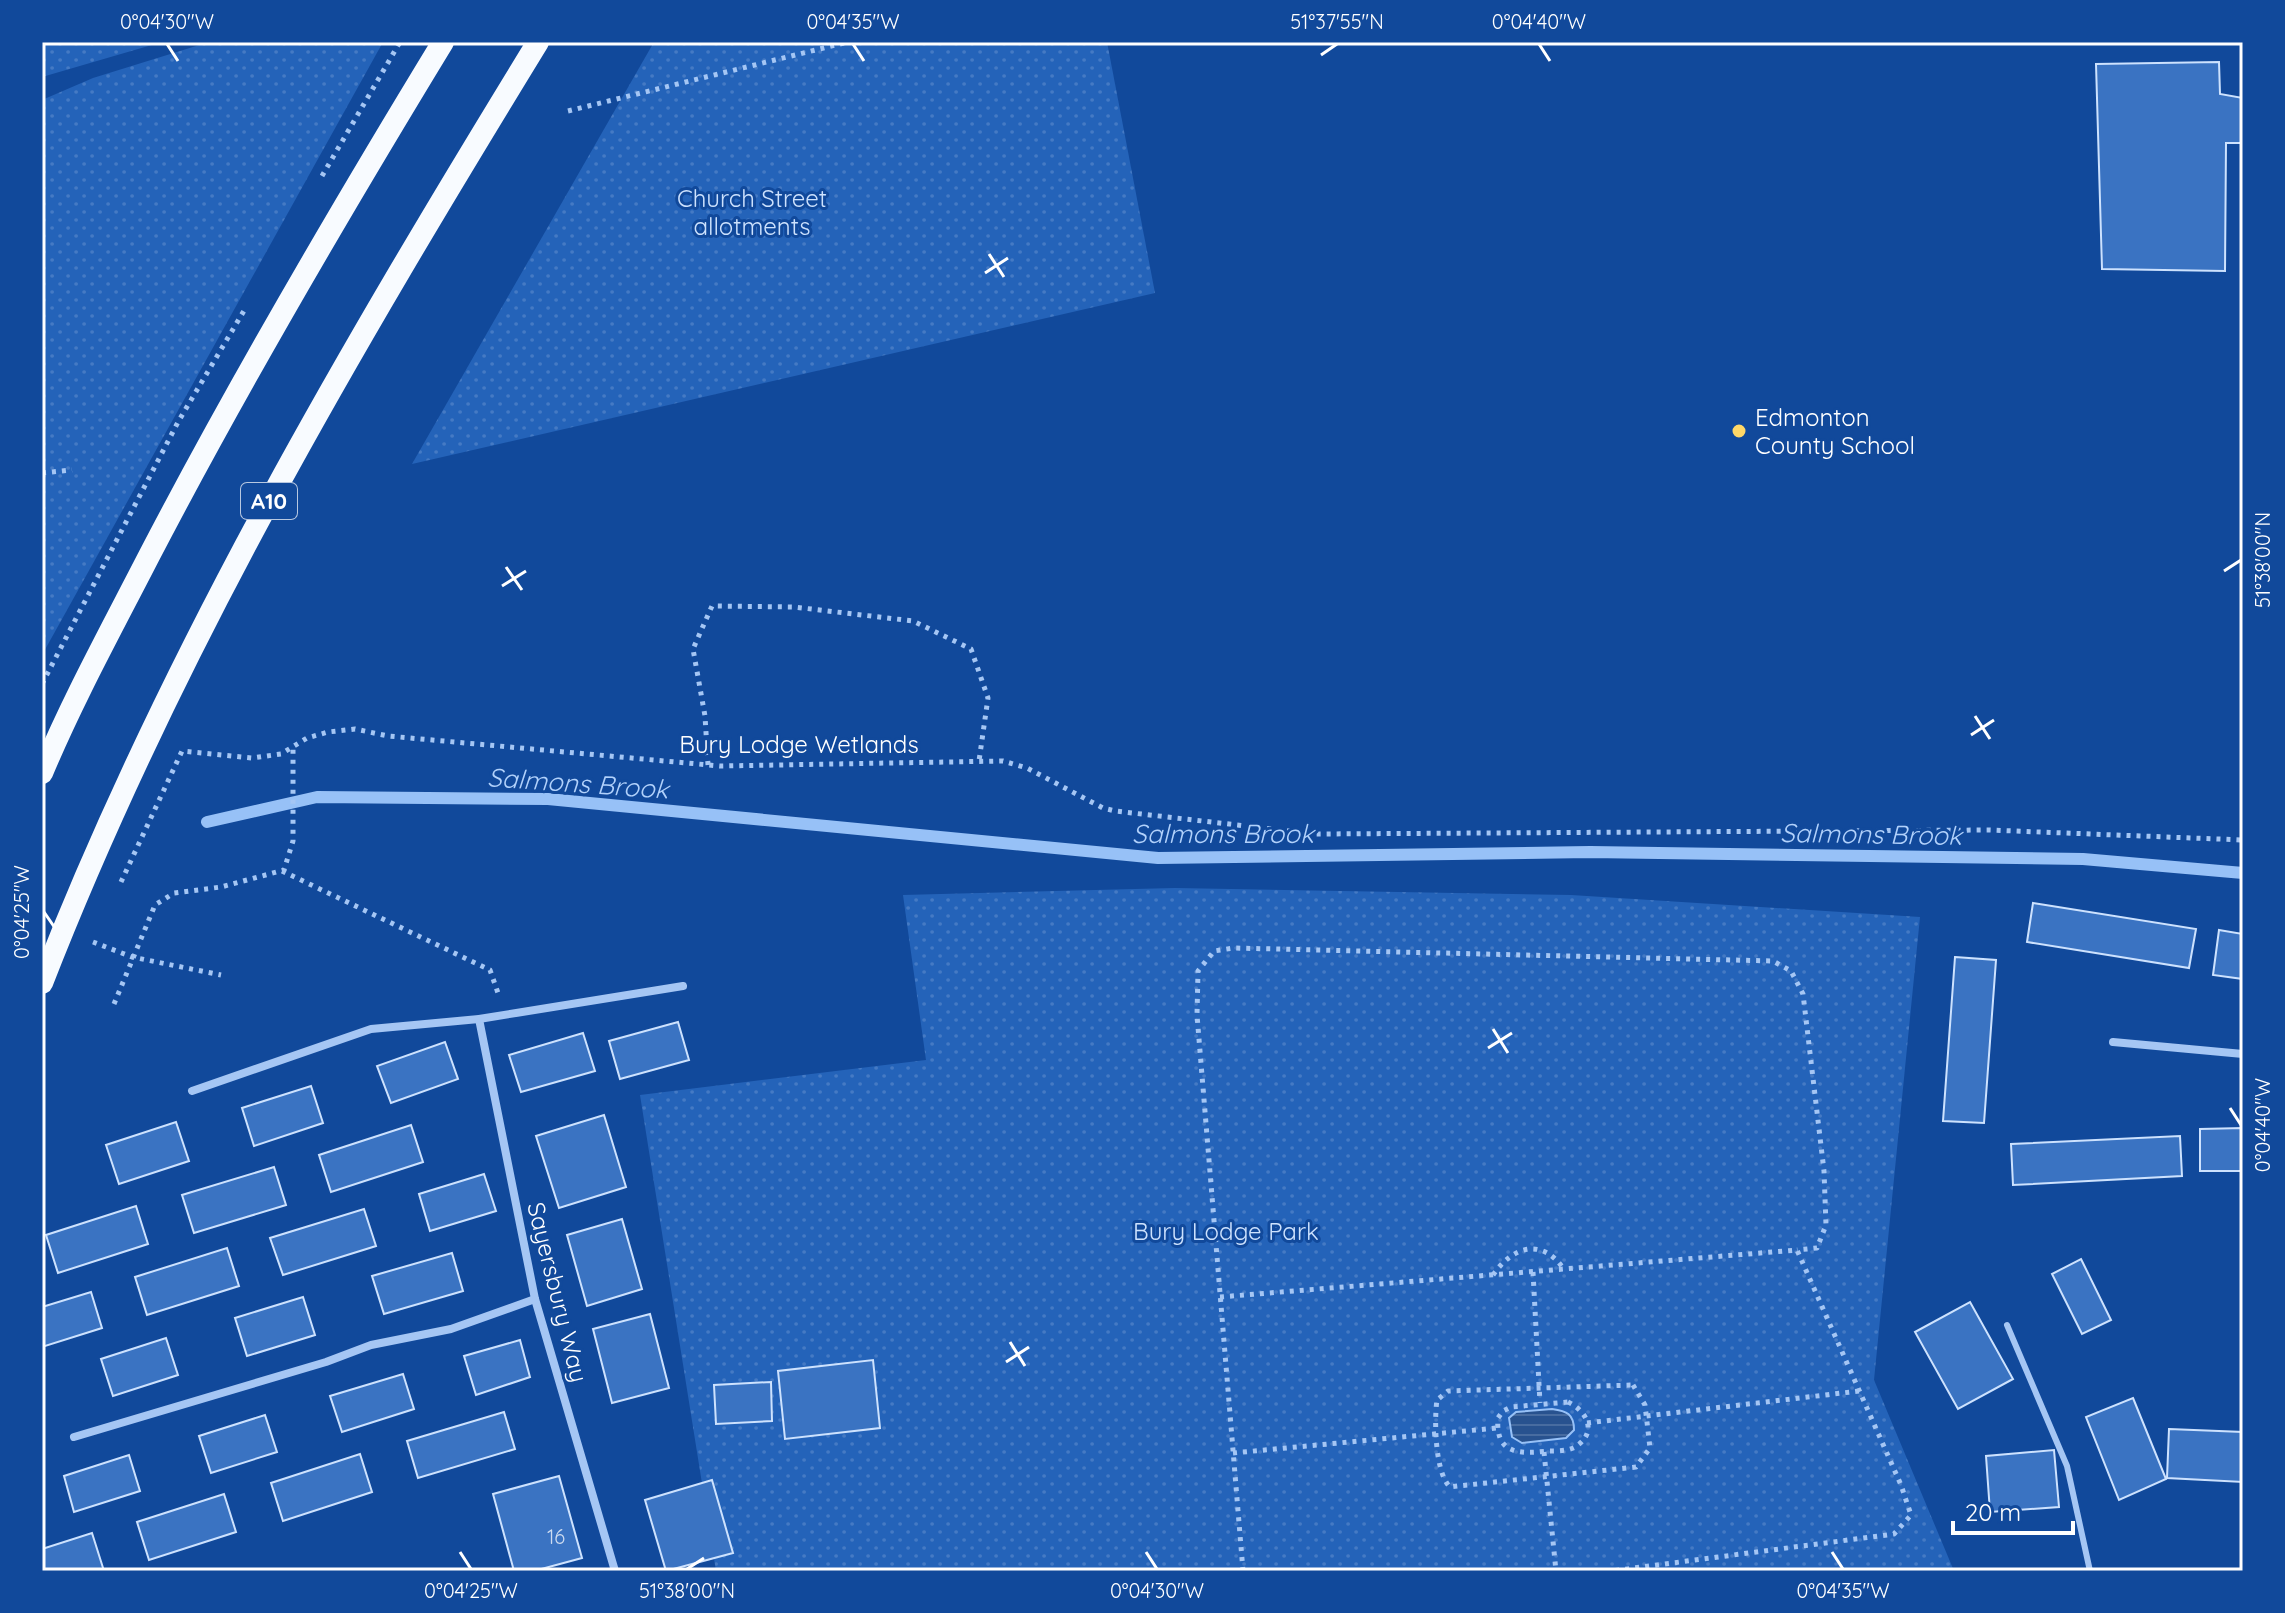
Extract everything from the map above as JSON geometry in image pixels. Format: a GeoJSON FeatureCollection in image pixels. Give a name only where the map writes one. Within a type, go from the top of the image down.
{"type":"FeatureCollection","features":[{"type":"Feature","properties":{"kind":"highway"},"geometry":{"type":"LineString","coordinates":[[42,773],[98,654],[210,438],[357,182],[443,42]]}},
{"type":"Feature","properties":{"kind":"highway","name":"A10"},"geometry":{"type":"LineString","coordinates":[[42,983],[93,860],[171,693],[283,474],[426,224],[538,42]]}},
{"type":"Feature","properties":{"kind":"street"},"geometry":{"type":"LineString","coordinates":[[192,1091],[371,1029],[479,1019],[683,986]]}},
{"type":"Feature","properties":{"kind":"street","name":"Sayersbury Way"},"geometry":{"type":"LineString","coordinates":[[479,1019],[535,1299],[615,1571]]}},
{"type":"Feature","properties":{"kind":"street"},"geometry":{"type":"LineString","coordinates":[[2113,1042],[2243,1054]]}},
{"type":"Feature","properties":{"kind":"street"},"geometry":{"type":"LineString","coordinates":[[74,1437],[326,1362],[371,1345],[451,1329],[535,1299]]}},
{"type":"Feature","properties":{"kind":"lane"},"geometry":{"type":"LineString","coordinates":[[2007,1325],[2067,1466],[2090,1571]]}},
{"type":"Feature","properties":{"kind":"path"},"geometry":{"type":"LineString","coordinates":[[568,111],[848,42]]}},
{"type":"Feature","properties":{"kind":"path"},"geometry":{"type":"LineString","coordinates":[[42,473],[72,470]]}},
{"type":"Feature","properties":{"kind":"path"},"geometry":{"type":"LineString","coordinates":[[708,765],[705,716],[693,649],[712,606],[794,607],[913,621],[971,649],[988,698],[979,761]]}},
{"type":"Feature","properties":{"kind":"path","name":"Bury Lodge Wetlands"},"geometry":{"type":"LineString","coordinates":[[119,888],[182,751],[252,758],[281,754],[307,738],[355,729],[388,736],[708,765],[1015,763],[1103,808],[1115,811],[1316,834],[1989,830],[2243,840]]}},
{"type":"Feature","properties":{"kind":"path"},"geometry":{"type":"LineString","coordinates":[[114,1004],[155,905],[174,893],[221,887],[284,870],[293,841],[293,747]]}},
{"type":"Feature","properties":{"kind":"path"},"geometry":{"type":"LineString","coordinates":[[281,871],[490,970],[505,1015]]}},
{"type":"Feature","properties":{"kind":"path"},"geometry":{"type":"LineString","coordinates":[[93,942],[100,928]]}},
{"type":"Feature","properties":{"kind":"path"},"geometry":{"type":"LineString","coordinates":[[85,938],[132,957],[221,975]]}},
{"type":"Feature","properties":{"kind":"path"},"geometry":{"type":"LineString","coordinates":[[1220,1297],[1817,1248],[1826,1225],[1824,1171],[1803,994],[1791,971],[1773,961],[1234,948],[1214,951],[1198,971],[1197,1015],[1220,1297],[1243,1571]]}},
{"type":"Feature","properties":{"kind":"path"},"geometry":{"type":"LineString","coordinates":[[1493,1275],[1513,1252],[1533,1249],[1555,1257],[1564,1269]]}},
{"type":"Feature","properties":{"kind":"path"},"geometry":{"type":"LineString","coordinates":[[1611,1571],[1894,1534],[1911,1515],[1797,1250]]}},
{"type":"Feature","properties":{"kind":"path"},"geometry":{"type":"LineString","coordinates":[[1533,1272],[1540,1403]]}},
{"type":"Feature","properties":{"kind":"path"},"geometry":{"type":"LineString","coordinates":[[1633,1385],[1645,1405],[1650,1448],[1636,1467],[1450,1487],[1444,1481],[1435,1414],[1437,1400],[1448,1391],[1539,1388],[1633,1385]]}},
{"type":"Feature","properties":{"kind":"path"},"geometry":{"type":"LineString","coordinates":[[1587,1423],[1859,1391]]}},
{"type":"Feature","properties":{"kind":"path"},"geometry":{"type":"LineString","coordinates":[[1568,1402],[1581,1408],[1587,1416],[1588,1431],[1581,1444],[1544,1452],[1519,1453],[1508,1449],[1500,1439],[1498,1418],[1503,1411],[1522,1404],[1540,1403],[1568,1402]]}},
{"type":"Feature","properties":{"kind":"path"},"geometry":{"type":"LineString","coordinates":[[1233,1453],[1497,1428]]}},
{"type":"Feature","properties":{"kind":"path"},"geometry":{"type":"LineString","coordinates":[[1544,1452],[1556,1571]]}},
{"type":"Feature","properties":{"kind":"green space"},"geometry":{"type":"Polygon","coordinates":[[[42,42],[162,42],[42,77],[42,42]]]}},
{"type":"Feature","properties":{"kind":"green space"},"geometry":{"type":"Polygon","coordinates":[[[209,42],[383,42],[42,655],[42,100],[93,78],[209,42]]]}},
{"type":"Feature","properties":{"kind":"green space","name":"Church Street allotments"},"geometry":{"type":"Polygon","coordinates":[[[654,42],[1107,42],[1155,293],[412,464],[654,42]]]}},
{"type":"Feature","properties":{"kind":"green space","name":"Bury Lodge Park"},"geometry":{"type":"Polygon","coordinates":[[[1175,888],[1571,895],[1920,917],[1874,1380],[1954,1571],[716,1571],[640,1095],[926,1060],[903,895],[1175,888]]]}},
{"type":"Feature","properties":{"kind":"shaded area"},"geometry":{"type":"Polygon","coordinates":[[[1552,1409],[1566,1412],[1573,1420],[1574,1430],[1566,1438],[1522,1443],[1512,1437],[1509,1418],[1516,1412],[1552,1409]]]}},
{"type":"Feature","properties":{"kind":"building"},"geometry":{"type":"Polygon","coordinates":[[[2219,62],[2220,94],[2243,98],[2243,143],[2226,143],[2225,271],[2102,269],[2096,64],[2219,62]]]}},
{"type":"Feature","properties":{"kind":"building"},"geometry":{"type":"Polygon","coordinates":[[[2033,903],[2196,929],[2189,968],[2027,942],[2033,903]]]}},
{"type":"Feature","properties":{"kind":"building"},"geometry":{"type":"Polygon","coordinates":[[[2219,930],[2243,934],[2243,979],[2213,975],[2219,930]]]}},
{"type":"Feature","properties":{"kind":"building"},"geometry":{"type":"Polygon","coordinates":[[[1955,957],[1996,960],[1984,1123],[1943,1121],[1955,957]]]}},
{"type":"Feature","properties":{"kind":"building"},"geometry":{"type":"Polygon","coordinates":[[[678,1022],[689,1060],[620,1079],[609,1041],[678,1022]]]}},
{"type":"Feature","properties":{"kind":"building"},"geometry":{"type":"Polygon","coordinates":[[[583,1033],[595,1071],[521,1092],[509,1055],[583,1033]]]}},
{"type":"Feature","properties":{"kind":"building"},"geometry":{"type":"Polygon","coordinates":[[[445,1042],[458,1079],[391,1103],[377,1066],[445,1042]]]}},
{"type":"Feature","properties":{"kind":"building"},"geometry":{"type":"Polygon","coordinates":[[[311,1086],[323,1123],[254,1146],[242,1108],[311,1086]]]}},
{"type":"Feature","properties":{"kind":"building"},"geometry":{"type":"Polygon","coordinates":[[[604,1115],[626,1187],[559,1208],[536,1136],[604,1115]]]}},
{"type":"Feature","properties":{"kind":"building"},"geometry":{"type":"Polygon","coordinates":[[[176,1122],[189,1161],[119,1184],[106,1145],[176,1122]]]}},
{"type":"Feature","properties":{"kind":"building"},"geometry":{"type":"Polygon","coordinates":[[[411,1125],[423,1162],[331,1192],[319,1155],[411,1125]]]}},
{"type":"Feature","properties":{"kind":"building"},"geometry":{"type":"Polygon","coordinates":[[[2243,1128],[2243,1171],[2200,1171],[2200,1129],[2243,1128]]]}},
{"type":"Feature","properties":{"kind":"building"},"geometry":{"type":"Polygon","coordinates":[[[2180,1136],[2182,1176],[2013,1185],[2011,1144],[2180,1136]]]}},
{"type":"Feature","properties":{"kind":"building"},"geometry":{"type":"Polygon","coordinates":[[[274,1167],[286,1205],[194,1233],[182,1195],[274,1167]]]}},
{"type":"Feature","properties":{"kind":"building"},"geometry":{"type":"Polygon","coordinates":[[[484,1174],[496,1211],[430,1231],[419,1194],[484,1174]]]}},
{"type":"Feature","properties":{"kind":"building"},"geometry":{"type":"Polygon","coordinates":[[[136,1206],[148,1244],[58,1273],[46,1235],[136,1206]]]}},
{"type":"Feature","properties":{"kind":"building"},"geometry":{"type":"Polygon","coordinates":[[[364,1209],[376,1246],[283,1275],[270,1238],[364,1209]]]}},
{"type":"Feature","properties":{"kind":"building"},"geometry":{"type":"Polygon","coordinates":[[[622,1219],[642,1289],[587,1306],[567,1235],[622,1219]]]}},
{"type":"Feature","properties":{"kind":"building"},"geometry":{"type":"Polygon","coordinates":[[[227,1248],[239,1286],[147,1315],[135,1277],[227,1248]]]}},
{"type":"Feature","properties":{"kind":"building"},"geometry":{"type":"Polygon","coordinates":[[[452,1253],[463,1291],[384,1314],[372,1276],[452,1253]]]}},
{"type":"Feature","properties":{"kind":"building"},"geometry":{"type":"Polygon","coordinates":[[[2081,1259],[2111,1320],[2082,1334],[2052,1274],[2081,1259]]]}},
{"type":"Feature","properties":{"kind":"building"},"geometry":{"type":"Polygon","coordinates":[[[91,1292],[102,1328],[42,1347],[42,1307],[91,1292]]]}},
{"type":"Feature","properties":{"kind":"building"},"geometry":{"type":"Polygon","coordinates":[[[303,1297],[315,1335],[247,1356],[235,1318],[303,1297]]]}},
{"type":"Feature","properties":{"kind":"building"},"geometry":{"type":"Polygon","coordinates":[[[1970,1302],[2013,1379],[1958,1409],[1915,1332],[1970,1302]]]}},
{"type":"Feature","properties":{"kind":"building"},"geometry":{"type":"Polygon","coordinates":[[[650,1314],[669,1388],[612,1403],[593,1329],[650,1314]]]}},
{"type":"Feature","properties":{"kind":"building"},"geometry":{"type":"Polygon","coordinates":[[[166,1338],[178,1375],[113,1396],[101,1359],[166,1338]]]}},
{"type":"Feature","properties":{"kind":"building"},"geometry":{"type":"Polygon","coordinates":[[[520,1340],[530,1377],[476,1395],[464,1356],[520,1340]]]}},
{"type":"Feature","properties":{"kind":"building"},"geometry":{"type":"Polygon","coordinates":[[[873,1360],[880,1428],[785,1439],[778,1371],[873,1360]]]}},
{"type":"Feature","properties":{"kind":"building"},"geometry":{"type":"Polygon","coordinates":[[[403,1374],[414,1409],[342,1432],[330,1396],[403,1374]]]}},
{"type":"Feature","properties":{"kind":"building"},"geometry":{"type":"Polygon","coordinates":[[[771,1382],[772,1421],[716,1424],[714,1385],[771,1382]]]}},
{"type":"Feature","properties":{"kind":"building"},"geometry":{"type":"Polygon","coordinates":[[[2133,1398],[2166,1479],[2119,1500],[2086,1417],[2133,1398]]]}},
{"type":"Feature","properties":{"kind":"building"},"geometry":{"type":"Polygon","coordinates":[[[504,1412],[515,1449],[418,1478],[407,1441],[504,1412]]]}},
{"type":"Feature","properties":{"kind":"building"},"geometry":{"type":"Polygon","coordinates":[[[265,1415],[277,1452],[211,1473],[199,1436],[265,1415]]]}},
{"type":"Feature","properties":{"kind":"building"},"geometry":{"type":"Polygon","coordinates":[[[2169,1429],[2243,1432],[2243,1482],[2167,1478],[2169,1429]]]}},
{"type":"Feature","properties":{"kind":"building"},"geometry":{"type":"Polygon","coordinates":[[[2054,1450],[2059,1507],[1990,1512],[1986,1456],[2054,1450]]]}},
{"type":"Feature","properties":{"kind":"building"},"geometry":{"type":"Polygon","coordinates":[[[360,1454],[372,1492],[283,1521],[271,1483],[360,1454]]]}},
{"type":"Feature","properties":{"kind":"building"},"geometry":{"type":"Polygon","coordinates":[[[129,1455],[140,1491],[74,1512],[64,1476],[129,1455]]]}},
{"type":"Feature","properties":{"kind":"building"},"geometry":{"type":"Polygon","coordinates":[[[559,1476],[582,1558],[534,1571],[514,1571],[493,1494],[559,1476]]]}},
{"type":"Feature","properties":{"kind":"building"},"geometry":{"type":"Polygon","coordinates":[[[712,1480],[733,1553],[666,1571],[645,1500],[712,1480]]]}},
{"type":"Feature","properties":{"kind":"building"},"geometry":{"type":"Polygon","coordinates":[[[224,1494],[236,1532],[149,1560],[137,1522],[224,1494]]]}},
{"type":"Feature","properties":{"kind":"building"},"geometry":{"type":"Polygon","coordinates":[[[92,1533],[104,1571],[42,1571],[42,1549],[92,1533]]]}},
{"type":"Feature","properties":{"kind":"waterway","name":"Salmons Brook"},"geometry":{"type":"LineString","coordinates":[[207,822],[317,797],[548,799],[1158,858],[1590,852],[2083,859],[2243,873]]}},
{"type":"Feature","properties":{"kind":"place","name":"Edmonton County School"},"geometry":{"type":"Point","coordinates":[1739,431]}}]}
